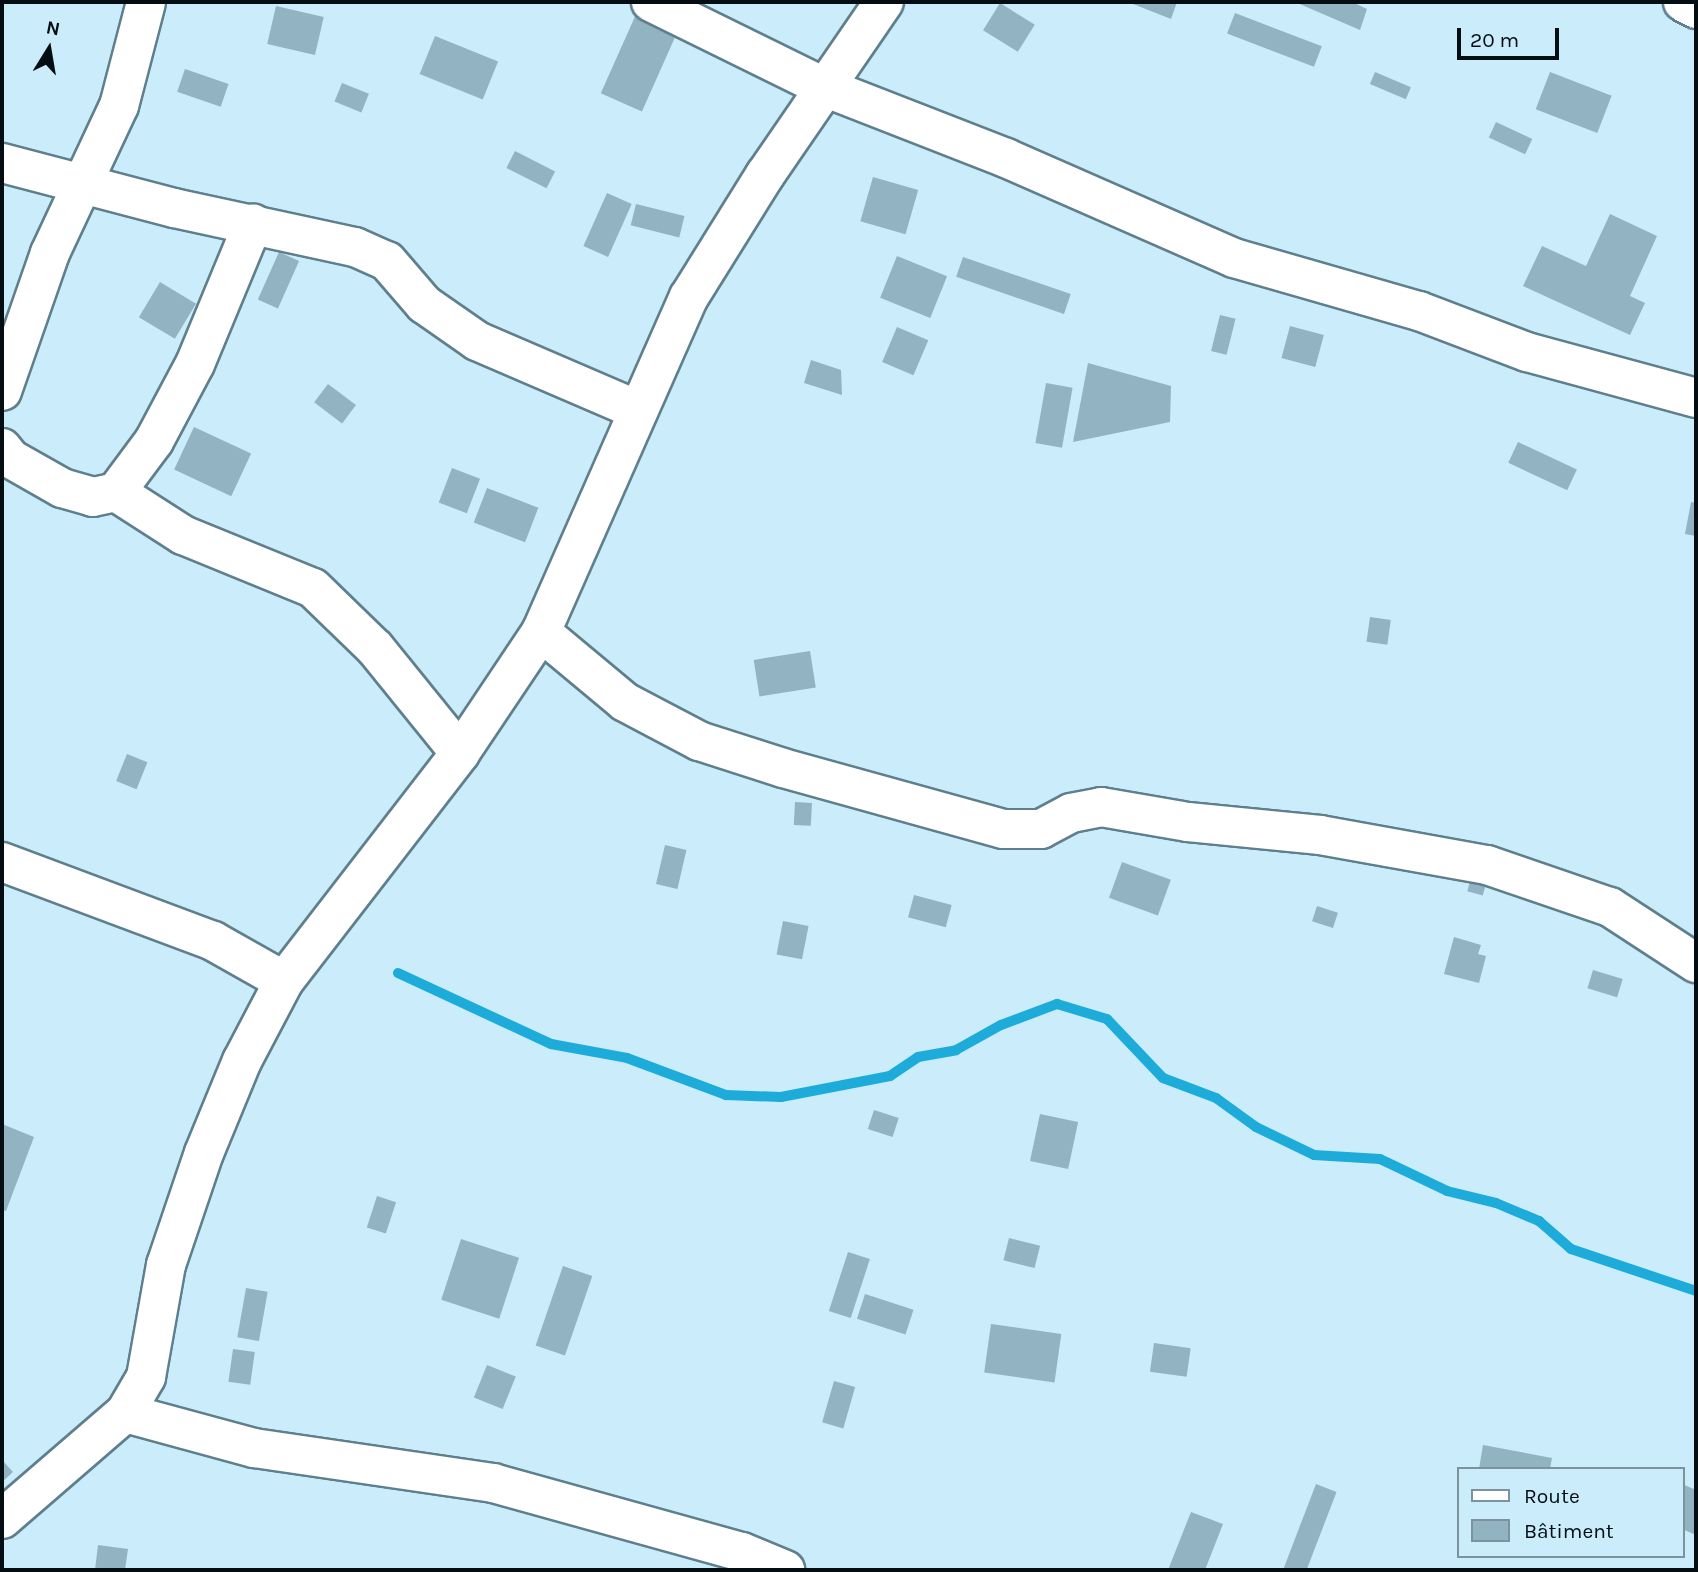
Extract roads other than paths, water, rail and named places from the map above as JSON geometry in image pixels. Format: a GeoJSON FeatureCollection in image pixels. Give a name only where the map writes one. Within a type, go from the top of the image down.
{"type":"FeatureCollection","features":[{"type":"Feature","properties":{"kind":"street"},"geometry":{"type":"LineString","coordinates":[[2,391],[50,253],[119,106],[146,2]]}},
{"type":"Feature","properties":{"kind":"street"},"geometry":{"type":"LineString","coordinates":[[651,2],[824,87],[1018,163],[1234,258],[1419,311],[1527,352],[1696,398]]}},
{"type":"Feature","properties":{"kind":"street"},"geometry":{"type":"LineString","coordinates":[[2,1519],[125,1413],[146,1377],[166,1265],[204,1153],[242,1061],[284,981],[460,753],[541,632],[689,296],[824,87],[884,2]]}},
{"type":"Feature","properties":{"kind":"street"},"geometry":{"type":"LineString","coordinates":[[1683,2],[1696,9]]}},
{"type":"Feature","properties":{"kind":"street"},"geometry":{"type":"LineString","coordinates":[[2,163],[355,247],[387,261],[424,304],[477,341],[637,410]]}},
{"type":"Feature","properties":{"kind":"street"},"geometry":{"type":"LineString","coordinates":[[2,448],[11,459],[62,488],[93,497],[116,492],[153,441],[195,364],[253,224]]}},
{"type":"Feature","properties":{"kind":"street"},"geometry":{"type":"LineString","coordinates":[[116,492],[183,535],[313,588],[375,648],[460,753]]}},
{"type":"Feature","properties":{"kind":"street"},"geometry":{"type":"LineString","coordinates":[[541,632],[625,702],[699,741],[796,772],[1003,830],[1041,829],[1071,813],[1101,807],[1188,822],[1320,835],[1487,865],[1611,908],[1696,963]]}},
{"type":"Feature","properties":{"kind":"street"},"geometry":{"type":"LineString","coordinates":[[2,862],[213,941],[284,981]]}},
{"type":"Feature","properties":{"kind":"street"},"geometry":{"type":"LineString","coordinates":[[125,1413],[254,1448],[493,1483],[742,1552],[785,1570]]}},
{"type":"Feature","properties":{"kind":"waterway"},"geometry":{"type":"LineString","coordinates":[[398,973],[551,1044],[627,1058],[726,1095],[781,1097],[890,1076],[918,1057],[956,1050],[1001,1025],[1057,1004],[1107,1019],[1163,1078],[1216,1098],[1256,1127],[1314,1155],[1380,1159],[1447,1191],[1496,1203],[1539,1221],[1571,1249],[1696,1291]]}}]}
